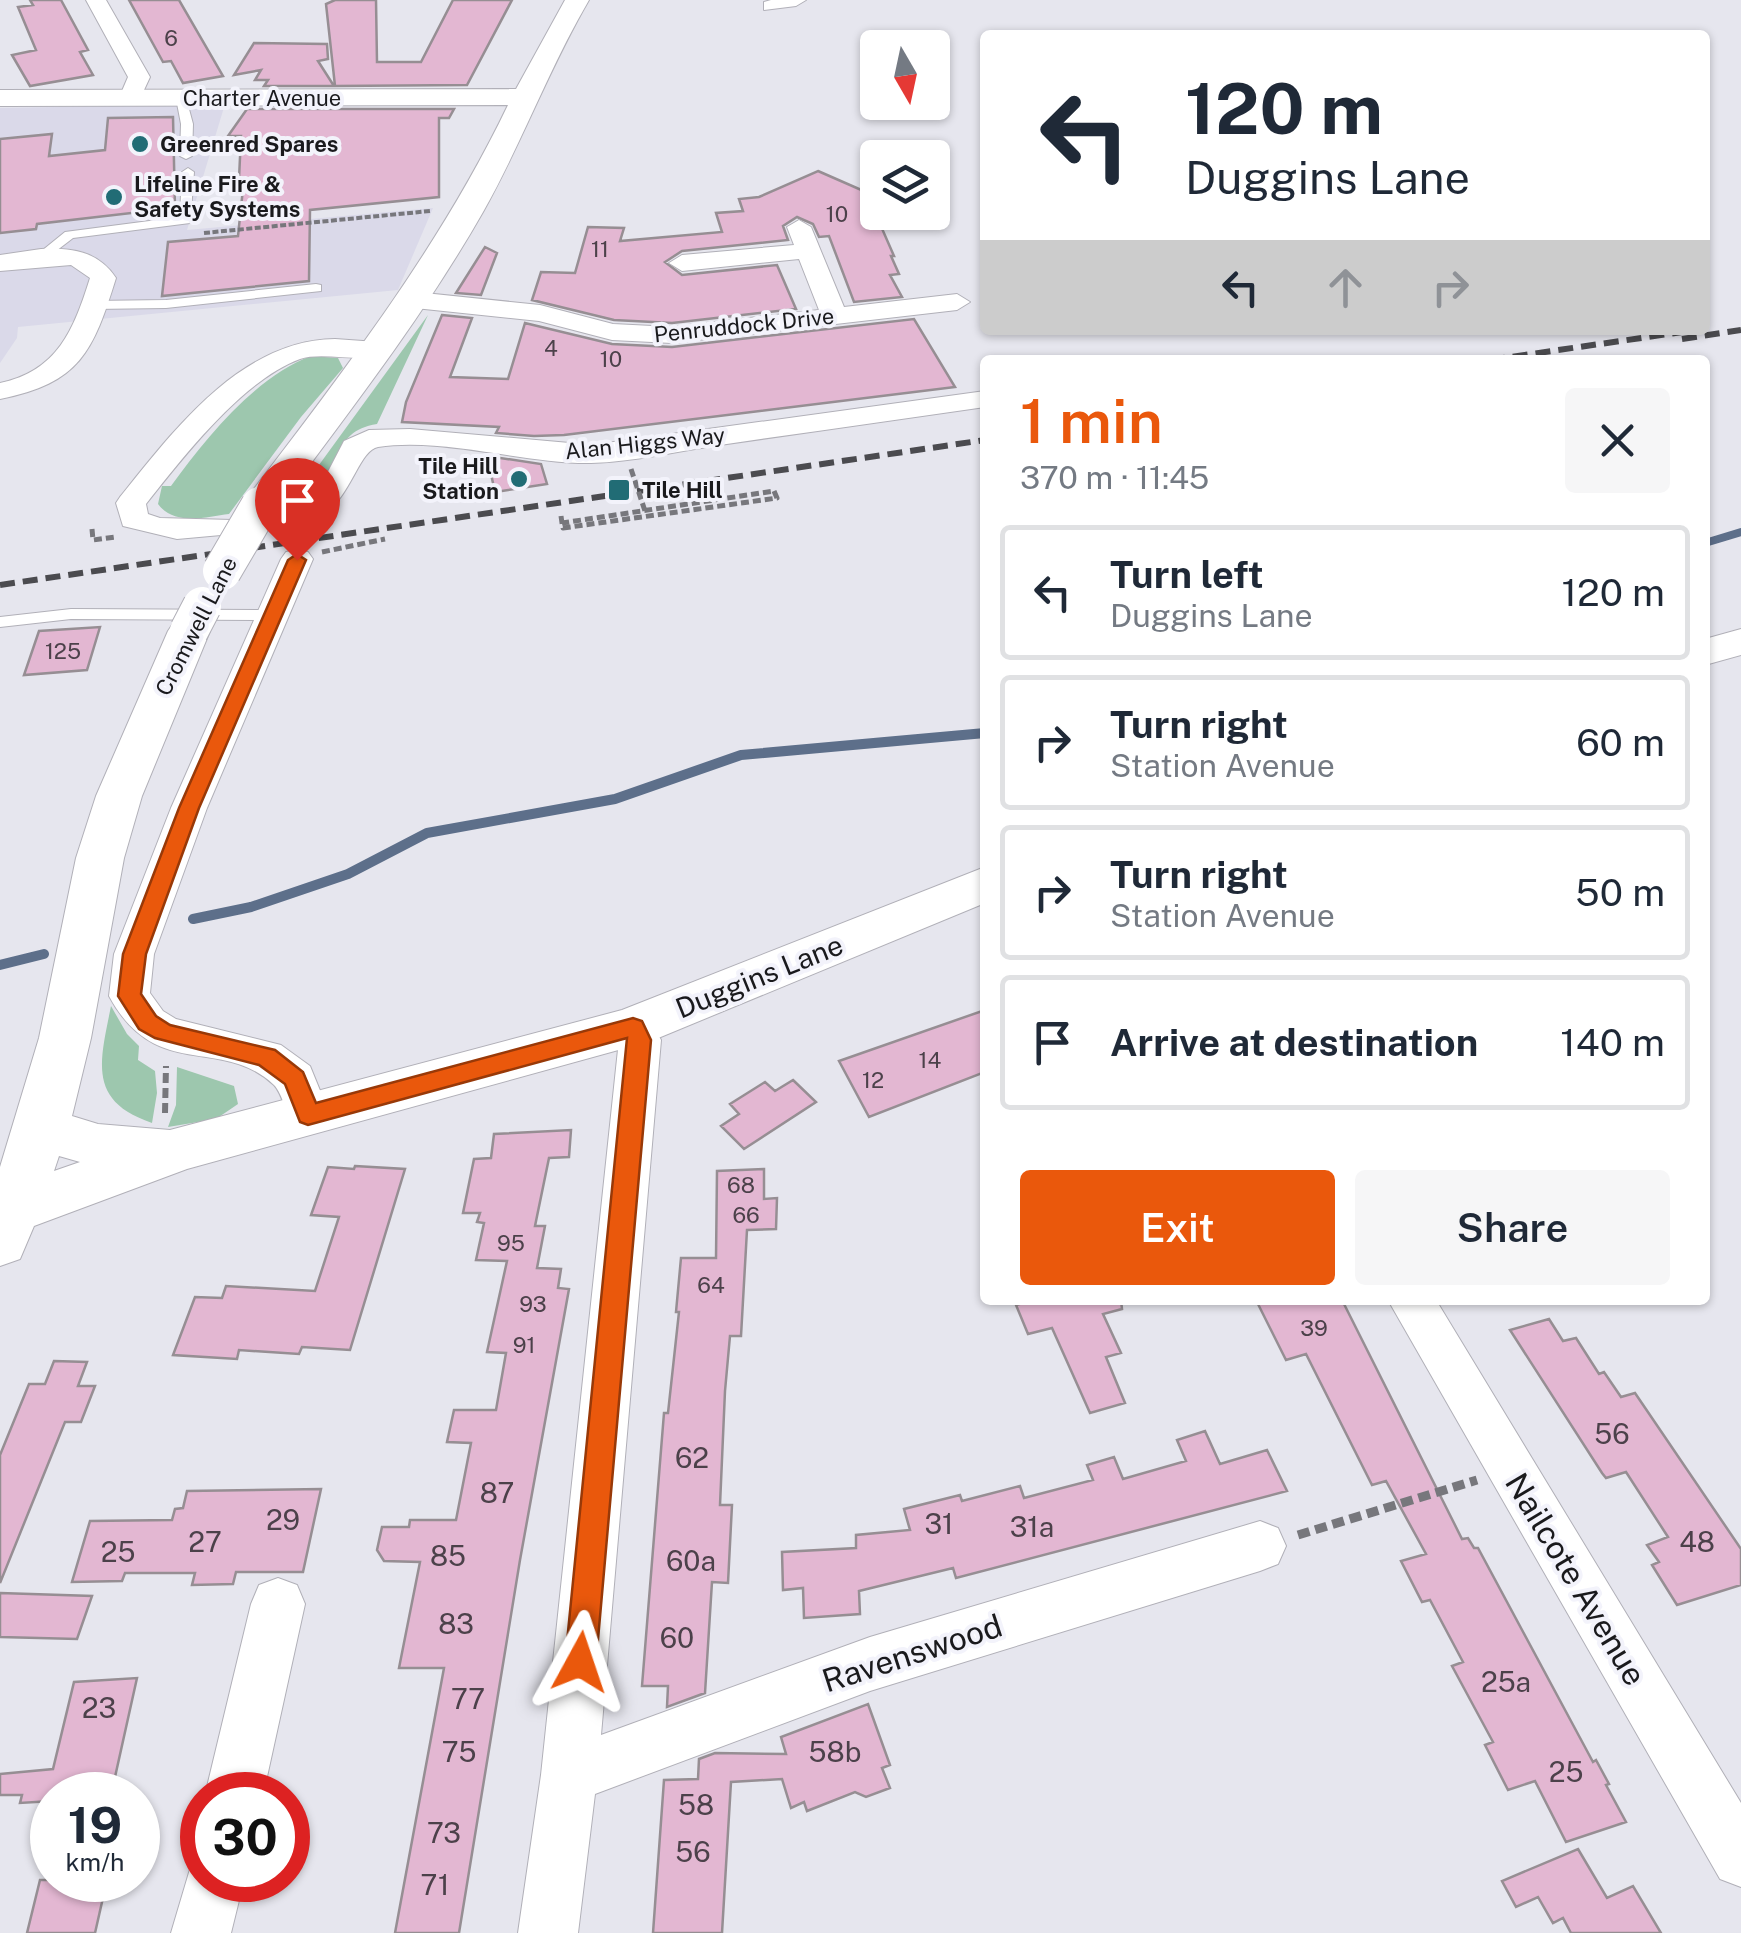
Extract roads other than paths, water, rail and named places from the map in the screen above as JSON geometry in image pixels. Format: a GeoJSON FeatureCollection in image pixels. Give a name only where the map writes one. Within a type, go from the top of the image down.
{"type":"FeatureCollection","features":[{"type":"Feature","properties":{"kind":"street"},"geometry":{"type":"LineString","coordinates":[[96,0],[139,78],[130,98]]}},
{"type":"Feature","properties":{"kind":"street","name":"Cromwell Lane"},"geometry":{"type":"LineString","coordinates":[[8,1225],[42,1128],[66,1038],[100,858],[138,748],[204,603],[271,512],[414,300],[471,207],[577,0]]}},
{"type":"Feature","properties":{"kind":"street"},"geometry":{"type":"LineString","coordinates":[[771,6],[796,0]]}},
{"type":"Feature","properties":{"kind":"street","name":"Charter Avenue"},"geometry":{"type":"LineString","coordinates":[[0,98],[524,97]]}},
{"type":"Feature","properties":{"kind":"street"},"geometry":{"type":"LineString","coordinates":[[682,263],[803,239],[834,316]]}},
{"type":"Feature","properties":{"kind":"street"},"geometry":{"type":"LineString","coordinates":[[0,262],[76,259],[98,267],[102,278],[74,354],[64,367],[39,382],[0,392]]}},
{"type":"Feature","properties":{"kind":"street","name":"Penruddock Drive"},"geometry":{"type":"LineString","coordinates":[[414,300],[508,308],[638,336],[957,302]]}},
{"type":"Feature","properties":{"kind":"street"},"geometry":{"type":"LineString","coordinates":[[221,527],[176,531],[153,527],[134,519],[131,504],[189,435],[274,360],[320,348],[377,350]]}},
{"type":"Feature","properties":{"kind":"street","name":"Alan Higgs Way"},"geometry":{"type":"LineString","coordinates":[[271,512],[306,512],[330,496],[354,447],[370,439],[410,438],[592,454],[980,400]]}},
{"type":"Feature","properties":{"kind":"street"},"geometry":{"type":"LineString","coordinates":[[297,560],[189,808],[134,954],[129,996],[148,1022],[164,1032],[266,1057],[295,1078],[308,1115]]}},
{"type":"Feature","properties":{"kind":"street"},"geometry":{"type":"LineString","coordinates":[[1710,651],[1741,642]]}},
{"type":"Feature","properties":{"kind":"street","name":"Duggins Lane"},"geometry":{"type":"LineString","coordinates":[[42,1128],[98,1146],[172,1132],[308,1115],[633,1027],[980,886]]}},
{"type":"Feature","properties":{"kind":"street"},"geometry":{"type":"LineString","coordinates":[[548,1933],[569,1775],[640,1040],[633,1027]]}},
{"type":"Feature","properties":{"kind":"street","name":"Duggins Lane"},"geometry":{"type":"LineString","coordinates":[[8,1225],[172,1132]]}},
{"type":"Feature","properties":{"kind":"street","name":"Nailcote Avenue"},"geometry":{"type":"LineString","coordinates":[[1414,1305],[1741,1858]]}},
{"type":"Feature","properties":{"kind":"street","name":"Ravenswood"},"geometry":{"type":"LineString","coordinates":[[569,1775],[870,1664],[1260,1546]]}},
{"type":"Feature","properties":{"kind":"street"},"geometry":{"type":"LineString","coordinates":[[239,1772],[278,1604]]}},
{"type":"Feature","properties":{"kind":"street"},"geometry":{"type":"LineString","coordinates":[[201,1933],[209,1902]]}},
{"type":"Feature","properties":{"kind":"lane"},"geometry":{"type":"LineString","coordinates":[[182,98],[187,124],[186,156]]}},
{"type":"Feature","properties":{"kind":"lane"},"geometry":{"type":"LineString","coordinates":[[39,258],[69,234],[186,220],[188,172]]}},
{"type":"Feature","properties":{"kind":"lane"},"geometry":{"type":"LineString","coordinates":[[92,305],[166,304],[316,288]]}},
{"type":"Feature","properties":{"kind":"lane"},"geometry":{"type":"LineString","coordinates":[[0,622],[72,614],[274,614]]}},
{"type":"Feature","properties":{"kind":"waterway"},"geometry":{"type":"LineString","coordinates":[[1710,541],[1741,532]]}},
{"type":"Feature","properties":{"kind":"waterway"},"geometry":{"type":"LineString","coordinates":[[193,919],[251,907],[348,874],[427,833],[615,799],[741,755],[980,733]]}},
{"type":"Feature","properties":{"kind":"waterway"},"geometry":{"type":"LineString","coordinates":[[0,965],[44,954]]}},
{"type":"Feature","properties":{"kind":"railway"},"geometry":{"type":"LineString","coordinates":[[1710,335],[1741,330]]}},
{"type":"Feature","properties":{"kind":"railway"},"geometry":{"type":"LineString","coordinates":[[1524,355],[1662,335]]}},
{"type":"Feature","properties":{"kind":"railway"},"geometry":{"type":"LineString","coordinates":[[1682,339],[1708,335]]}},
{"type":"Feature","properties":{"kind":"railway"},"geometry":{"type":"LineString","coordinates":[[0,585],[980,441]]}},
{"type":"Feature","properties":{"kind":"place","name":"Greenred Spares"},"geometry":{"type":"Point","coordinates":[140,144]}},
{"type":"Feature","properties":{"kind":"place","name":"Lifeline Fire & Safety Systems"},"geometry":{"type":"Point","coordinates":[114,197]}},
{"type":"Feature","properties":{"kind":"place","name":"Tile Hill Station"},"geometry":{"type":"Point","coordinates":[519,479]}},
{"type":"Feature","properties":{"kind":"place","name":"Tile Hill"},"geometry":{"type":"Point","coordinates":[619,490]}}]}
